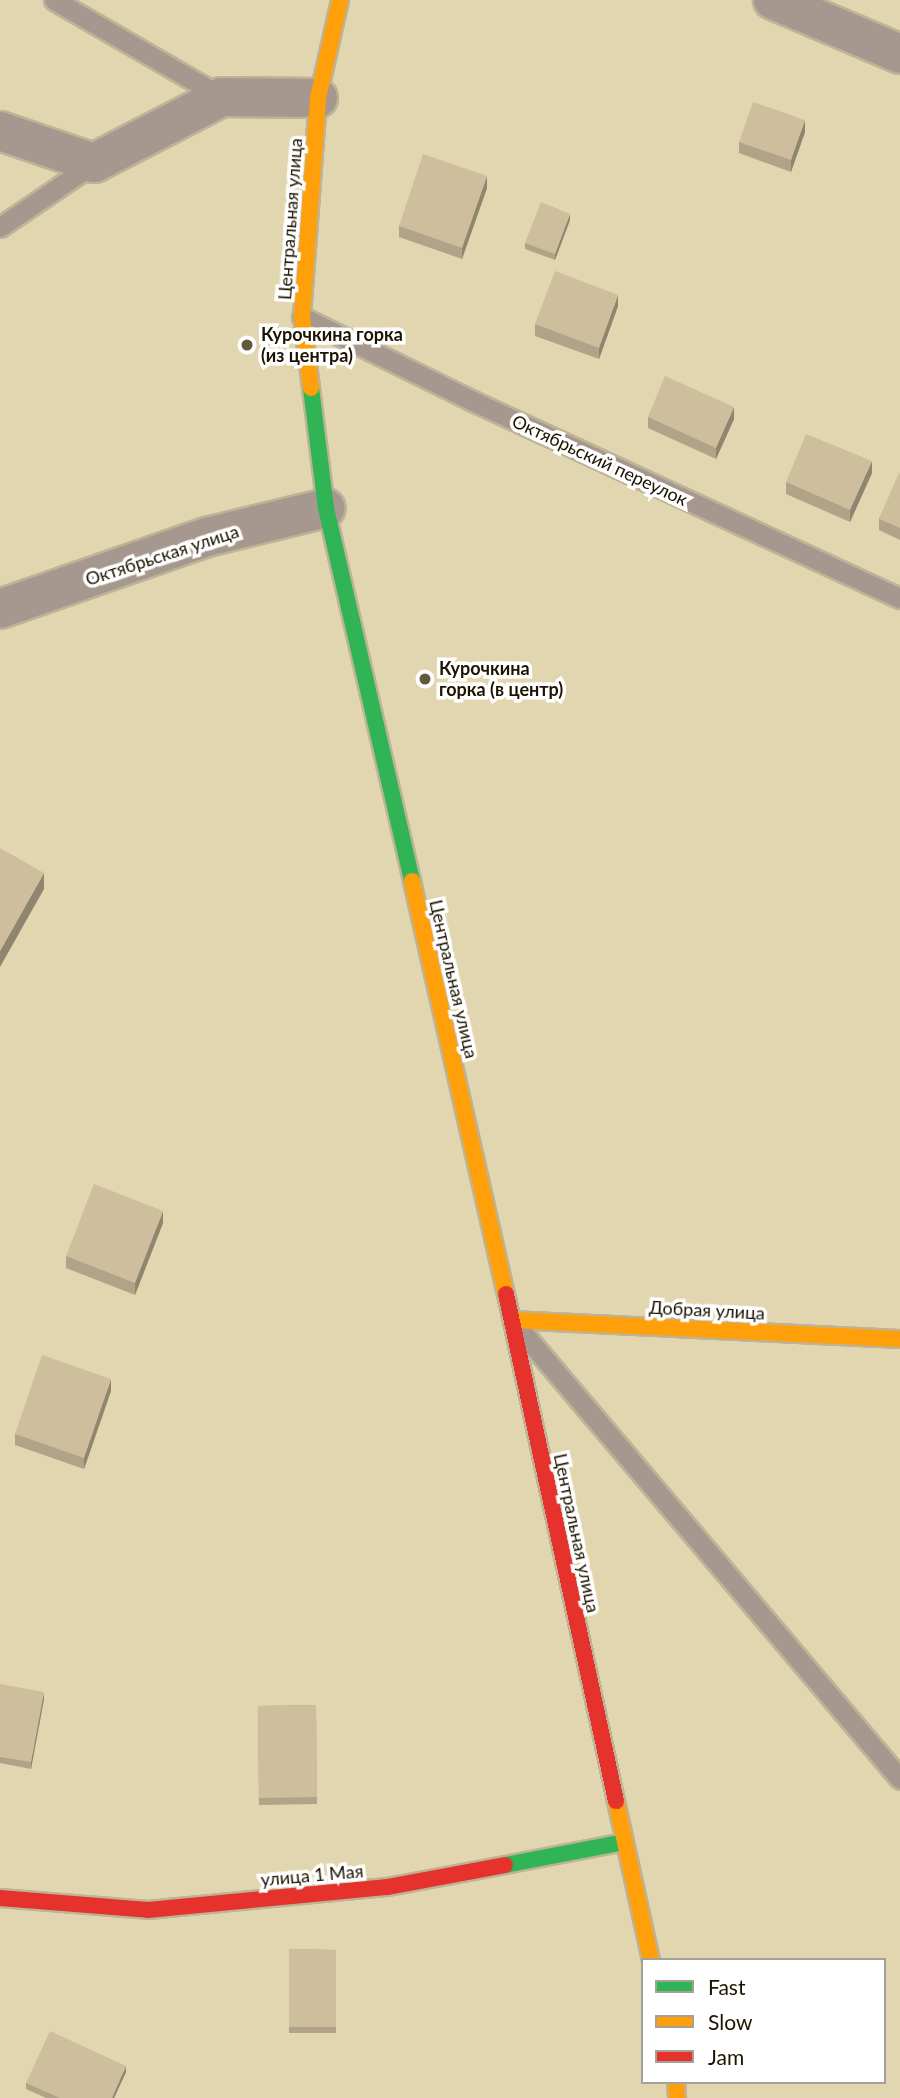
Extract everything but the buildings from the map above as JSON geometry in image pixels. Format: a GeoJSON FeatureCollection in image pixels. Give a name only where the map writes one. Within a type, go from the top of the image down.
{"type":"FeatureCollection","features":[{"type":"Feature","properties":{"kind":"street","name":"Центральная улица"},"geometry":{"type":"LineString","coordinates":[[340,0],[318,98],[302,317],[326,508],[512,1320],[650,1958]]}},
{"type":"Feature","properties":{"kind":"street"},"geometry":{"type":"LineString","coordinates":[[773,0],[900,54]]}},
{"type":"Feature","properties":{"kind":"street"},"geometry":{"type":"LineString","coordinates":[[0,131],[94,163],[222,97],[318,98]]}},
{"type":"Feature","properties":{"kind":"street","name":"Октябрьская улица"},"geometry":{"type":"LineString","coordinates":[[0,609],[207,537],[326,508]]}},
{"type":"Feature","properties":{"kind":"street","name":"Добрая улица"},"geometry":{"type":"LineString","coordinates":[[512,1320],[900,1339]]}},
{"type":"Feature","properties":{"kind":"street","name":"улица 1 Мая"},"geometry":{"type":"LineString","coordinates":[[0,1898],[148,1910],[388,1887],[624,1842]]}},
{"type":"Feature","properties":{"kind":"lane"},"geometry":{"type":"LineString","coordinates":[[54,0],[222,97]]}},
{"type":"Feature","properties":{"kind":"lane"},"geometry":{"type":"LineString","coordinates":[[0,227],[94,163]]}},
{"type":"Feature","properties":{"kind":"lane","name":"Октябрьский переулок"},"geometry":{"type":"LineString","coordinates":[[302,317],[474,401],[900,598]]}},
{"type":"Feature","properties":{"kind":"lane"},"geometry":{"type":"LineString","coordinates":[[512,1320],[900,1779]]}},
{"type":"Feature","properties":{"kind":"traffic: fast"},"geometry":{"type":"LineString","coordinates":[[311,388],[326,508],[412,881]]}},
{"type":"Feature","properties":{"kind":"traffic: fast"},"geometry":{"type":"LineString","coordinates":[[505,1865],[624,1842]]}},
{"type":"Feature","properties":{"kind":"traffic: slow"},"geometry":{"type":"LineString","coordinates":[[311,388],[302,317],[318,98],[340,0]]}},
{"type":"Feature","properties":{"kind":"traffic: slow"},"geometry":{"type":"LineString","coordinates":[[412,881],[506,1294]]}},
{"type":"Feature","properties":{"kind":"traffic: slow"},"geometry":{"type":"LineString","coordinates":[[512,1320],[900,1339]]}},
{"type":"Feature","properties":{"kind":"traffic: slow"},"geometry":{"type":"LineString","coordinates":[[616,1801],[651,1958]]}},
{"type":"Feature","properties":{"kind":"traffic: slow"},"geometry":{"type":"LineString","coordinates":[[676,2084],[677,2098]]}},
{"type":"Feature","properties":{"kind":"traffic: jam"},"geometry":{"type":"LineString","coordinates":[[506,1294],[616,1801]]}},
{"type":"Feature","properties":{"kind":"traffic: jam"},"geometry":{"type":"LineString","coordinates":[[0,1898],[148,1910],[388,1887],[505,1865]]}},
{"type":"Feature","properties":{"kind":"place","name":"Курочкина горка (из центра)"},"geometry":{"type":"Point","coordinates":[247,345]}},
{"type":"Feature","properties":{"kind":"place","name":"Курочкина горка (в центр)"},"geometry":{"type":"Point","coordinates":[425,679]}}]}
